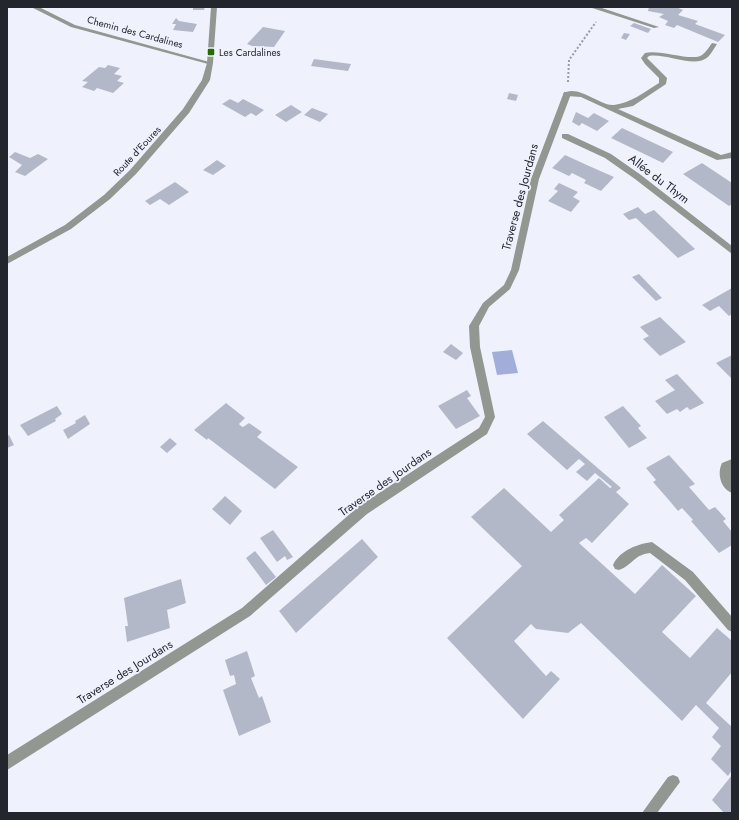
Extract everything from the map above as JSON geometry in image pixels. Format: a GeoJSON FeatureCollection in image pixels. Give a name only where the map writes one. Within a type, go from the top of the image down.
{"type":"FeatureCollection","features":[{"type":"Feature","properties":{"kind":"street","name":"Chemin des Cardalines"},"geometry":{"type":"LineString","coordinates":[[34,7],[73,26],[210,63]]}},
{"type":"Feature","properties":{"kind":"street","name":"Route d'Eoures"},"geometry":{"type":"LineString","coordinates":[[7,261],[68,227],[107,196],[133,172],[186,111],[206,80],[210,63],[214,7]]}},
{"type":"Feature","properties":{"kind":"street"},"geometry":{"type":"LineString","coordinates":[[592,7],[656,28]]}},
{"type":"Feature","properties":{"kind":"street"},"geometry":{"type":"LineString","coordinates":[[611,108],[630,104],[662,84],[663,78],[647,63],[644,58],[647,54],[663,53],[698,60],[705,56],[714,44]]}},
{"type":"Feature","properties":{"kind":"street"},"geometry":{"type":"LineString","coordinates":[[567,94],[582,95],[720,158],[732,155]]}},
{"type":"Feature","properties":{"kind":"street","name":"Traverse des Jourdans"},"geometry":{"type":"LineString","coordinates":[[7,763],[246,612],[309,555],[363,510],[483,431],[490,417],[475,347],[474,326],[486,305],[507,287],[515,270],[536,179],[567,94]]}},
{"type":"Feature","properties":{"kind":"street","name":"Allée du Thym"},"geometry":{"type":"LineString","coordinates":[[565,136],[608,156],[644,181],[732,251]]}},
{"type":"Feature","properties":{"kind":"street"},"geometry":{"type":"LineString","coordinates":[[732,464],[726,466],[726,482],[732,488]]}},
{"type":"Feature","properties":{"kind":"street"},"geometry":{"type":"LineString","coordinates":[[619,565],[638,549],[652,547],[689,576],[732,626]]}},
{"type":"Feature","properties":{"kind":"street"},"geometry":{"type":"LineString","coordinates":[[649,813],[673,782]]}},
{"type":"Feature","properties":{"kind":"path"},"geometry":{"type":"LineString","coordinates":[[567,94],[569,60],[604,12]]}},
{"type":"Feature","properties":{"kind":"water"},"geometry":{"type":"Polygon","coordinates":[[[512,350],[518,373],[497,375],[492,352],[512,350]]]}},
{"type":"Feature","properties":{"kind":"building"},"geometry":{"type":"Polygon","coordinates":[[[193,7],[205,7],[204,10],[193,10],[193,7]]]}},
{"type":"Feature","properties":{"kind":"building"},"geometry":{"type":"Polygon","coordinates":[[[649,7],[676,7],[683,10],[678,15],[698,21],[695,24],[725,35],[718,42],[677,25],[674,28],[665,25],[668,21],[659,17],[664,14],[648,11],[649,7]]]}},
{"type":"Feature","properties":{"kind":"building"},"geometry":{"type":"Polygon","coordinates":[[[176,18],[179,21],[197,24],[193,32],[173,30],[176,24],[172,24],[176,18]]]}},
{"type":"Feature","properties":{"kind":"building"},"geometry":{"type":"Polygon","coordinates":[[[634,23],[651,29],[648,33],[630,26],[634,23]]]}},
{"type":"Feature","properties":{"kind":"building"},"geometry":{"type":"Polygon","coordinates":[[[263,27],[285,31],[274,47],[252,46],[247,44],[263,27]]]}},
{"type":"Feature","properties":{"kind":"building"},"geometry":{"type":"Polygon","coordinates":[[[624,33],[630,34],[626,40],[621,38],[624,33]]]}},
{"type":"Feature","properties":{"kind":"building"},"geometry":{"type":"Polygon","coordinates":[[[314,59],[351,64],[348,71],[311,66],[314,59]]]}},
{"type":"Feature","properties":{"kind":"building"},"geometry":{"type":"Polygon","coordinates":[[[108,65],[120,68],[114,74],[122,76],[117,81],[124,83],[113,93],[97,88],[94,91],[82,87],[88,82],[82,81],[99,67],[105,68],[108,65]]]}},
{"type":"Feature","properties":{"kind":"building"},"geometry":{"type":"Polygon","coordinates":[[[509,93],[518,95],[516,101],[507,99],[509,93]]]}},
{"type":"Feature","properties":{"kind":"building"},"geometry":{"type":"Polygon","coordinates":[[[230,99],[238,103],[243,99],[264,110],[256,116],[251,113],[245,117],[222,104],[230,99]]]}},
{"type":"Feature","properties":{"kind":"building"},"geometry":{"type":"Polygon","coordinates":[[[291,105],[302,112],[286,122],[275,115],[291,105]]]}},
{"type":"Feature","properties":{"kind":"building"},"geometry":{"type":"Polygon","coordinates":[[[312,108],[328,114],[320,122],[304,115],[312,108]]]}},
{"type":"Feature","properties":{"kind":"building"},"geometry":{"type":"Polygon","coordinates":[[[576,112],[588,118],[594,113],[609,121],[597,131],[582,123],[579,126],[572,122],[576,112]]]}},
{"type":"Feature","properties":{"kind":"building"},"geometry":{"type":"Polygon","coordinates":[[[622,128],[673,152],[663,163],[611,138],[622,128]]]}},
{"type":"Feature","properties":{"kind":"building"},"geometry":{"type":"Polygon","coordinates":[[[15,152],[30,158],[38,154],[48,159],[25,176],[15,172],[22,165],[9,157],[15,152]]]}},
{"type":"Feature","properties":{"kind":"building"},"geometry":{"type":"Polygon","coordinates":[[[565,155],[614,177],[601,191],[584,183],[586,180],[572,173],[569,176],[552,168],[565,155]]]}},
{"type":"Feature","properties":{"kind":"building"},"geometry":{"type":"Polygon","coordinates":[[[217,160],[226,166],[213,175],[203,170],[217,160]]]}},
{"type":"Feature","properties":{"kind":"building"},"geometry":{"type":"Polygon","coordinates":[[[702,163],[732,183],[732,204],[729,206],[683,174],[702,163]]]}},
{"type":"Feature","properties":{"kind":"building"},"geometry":{"type":"Polygon","coordinates":[[[175,182],[189,192],[169,205],[160,199],[150,205],[145,201],[175,182]]]}},
{"type":"Feature","properties":{"kind":"building"},"geometry":{"type":"Polygon","coordinates":[[[559,183],[578,192],[573,197],[580,201],[571,212],[548,201],[558,191],[554,189],[559,183]]]}},
{"type":"Feature","properties":{"kind":"building"},"geometry":{"type":"Polygon","coordinates":[[[638,207],[645,214],[654,210],[695,249],[678,258],[636,218],[629,220],[623,214],[638,207]]]}},
{"type":"Feature","properties":{"kind":"building"},"geometry":{"type":"Polygon","coordinates":[[[639,274],[662,298],[656,301],[632,277],[639,274]]]}},
{"type":"Feature","properties":{"kind":"building"},"geometry":{"type":"Polygon","coordinates":[[[732,288],[732,314],[729,316],[719,306],[710,311],[702,305],[732,288]]]}},
{"type":"Feature","properties":{"kind":"building"},"geometry":{"type":"Polygon","coordinates":[[[660,317],[686,342],[660,356],[643,339],[649,336],[640,327],[660,317]]]}},
{"type":"Feature","properties":{"kind":"building"},"geometry":{"type":"Polygon","coordinates":[[[451,344],[463,353],[456,360],[443,352],[451,344]]]}},
{"type":"Feature","properties":{"kind":"building"},"geometry":{"type":"Polygon","coordinates":[[[732,355],[732,379],[716,363],[732,355]]]}},
{"type":"Feature","properties":{"kind":"building"},"geometry":{"type":"Polygon","coordinates":[[[677,374],[704,403],[690,410],[687,407],[680,412],[677,409],[667,414],[655,401],[675,390],[665,380],[677,374]]]}},
{"type":"Feature","properties":{"kind":"building"},"geometry":{"type":"Polygon","coordinates":[[[467,390],[471,396],[467,398],[480,416],[456,429],[438,406],[467,390]]]}},
{"type":"Feature","properties":{"kind":"building"},"geometry":{"type":"Polygon","coordinates":[[[226,403],[245,418],[239,424],[241,426],[243,427],[249,423],[262,432],[257,437],[298,467],[275,489],[208,438],[207,440],[194,430],[226,403]]]}},
{"type":"Feature","properties":{"kind":"building"},"geometry":{"type":"Polygon","coordinates":[[[57,406],[62,414],[55,419],[56,421],[28,436],[20,425],[57,406]]]}},
{"type":"Feature","properties":{"kind":"building"},"geometry":{"type":"Polygon","coordinates":[[[623,406],[641,426],[638,428],[647,438],[629,448],[604,417],[623,406]]]}},
{"type":"Feature","properties":{"kind":"building"},"geometry":{"type":"Polygon","coordinates":[[[85,415],[90,424],[68,439],[63,430],[76,423],[75,421],[85,415]]]}},
{"type":"Feature","properties":{"kind":"building"},"geometry":{"type":"Polygon","coordinates":[[[543,421],[621,488],[616,492],[629,504],[592,543],[586,538],[579,543],[635,594],[662,565],[696,596],[662,632],[690,658],[717,628],[732,641],[732,672],[706,703],[732,727],[732,770],[728,776],[711,759],[721,746],[712,737],[719,728],[696,705],[682,721],[581,623],[568,633],[536,629],[531,624],[514,641],[546,676],[551,671],[560,679],[523,719],[447,638],[522,566],[471,517],[504,488],[551,532],[564,520],[559,515],[599,478],[610,488],[612,487],[595,473],[587,481],[576,472],[585,464],[579,459],[567,470],[527,434],[543,421]]]}},
{"type":"Feature","properties":{"kind":"building"},"geometry":{"type":"Polygon","coordinates":[[[9,435],[14,445],[7,448],[7,436],[9,435]]]}},
{"type":"Feature","properties":{"kind":"building"},"geometry":{"type":"Polygon","coordinates":[[[170,438],[177,444],[167,453],[160,447],[170,438]]]}},
{"type":"Feature","properties":{"kind":"building"},"geometry":{"type":"Polygon","coordinates":[[[669,455],[695,484],[689,487],[709,510],[715,507],[726,519],[723,521],[732,532],[732,545],[719,553],[691,521],[693,520],[682,508],[678,511],[653,482],[656,480],[646,468],[669,455]]]}},
{"type":"Feature","properties":{"kind":"building"},"geometry":{"type":"Polygon","coordinates":[[[225,496],[242,511],[230,525],[212,509],[225,496]]]}},
{"type":"Feature","properties":{"kind":"building"},"geometry":{"type":"Polygon","coordinates":[[[273,530],[293,557],[287,560],[285,556],[277,562],[260,538],[273,530]]]}},
{"type":"Feature","properties":{"kind":"building"},"geometry":{"type":"Polygon","coordinates":[[[362,539],[378,557],[296,633],[279,611],[362,539]]]}},
{"type":"Feature","properties":{"kind":"building"},"geometry":{"type":"Polygon","coordinates":[[[255,551],[276,577],[266,585],[246,558],[255,551]]]}},
{"type":"Feature","properties":{"kind":"building"},"geometry":{"type":"Polygon","coordinates":[[[181,579],[186,603],[167,610],[170,628],[127,642],[125,626],[128,626],[124,598],[181,579]]]}},
{"type":"Feature","properties":{"kind":"building"},"geometry":{"type":"Polygon","coordinates":[[[247,651],[255,676],[251,678],[259,698],[262,696],[271,722],[239,736],[223,690],[236,684],[234,675],[230,676],[225,660],[247,651]]]}},
{"type":"Feature","properties":{"kind":"building"},"geometry":{"type":"Polygon","coordinates":[[[732,775],[732,813],[724,813],[712,800],[732,775]]]}},
{"type":"Feature","properties":{"kind":"place","name":"Les Cardalines"},"geometry":{"type":"Point","coordinates":[211,52]}}]}
